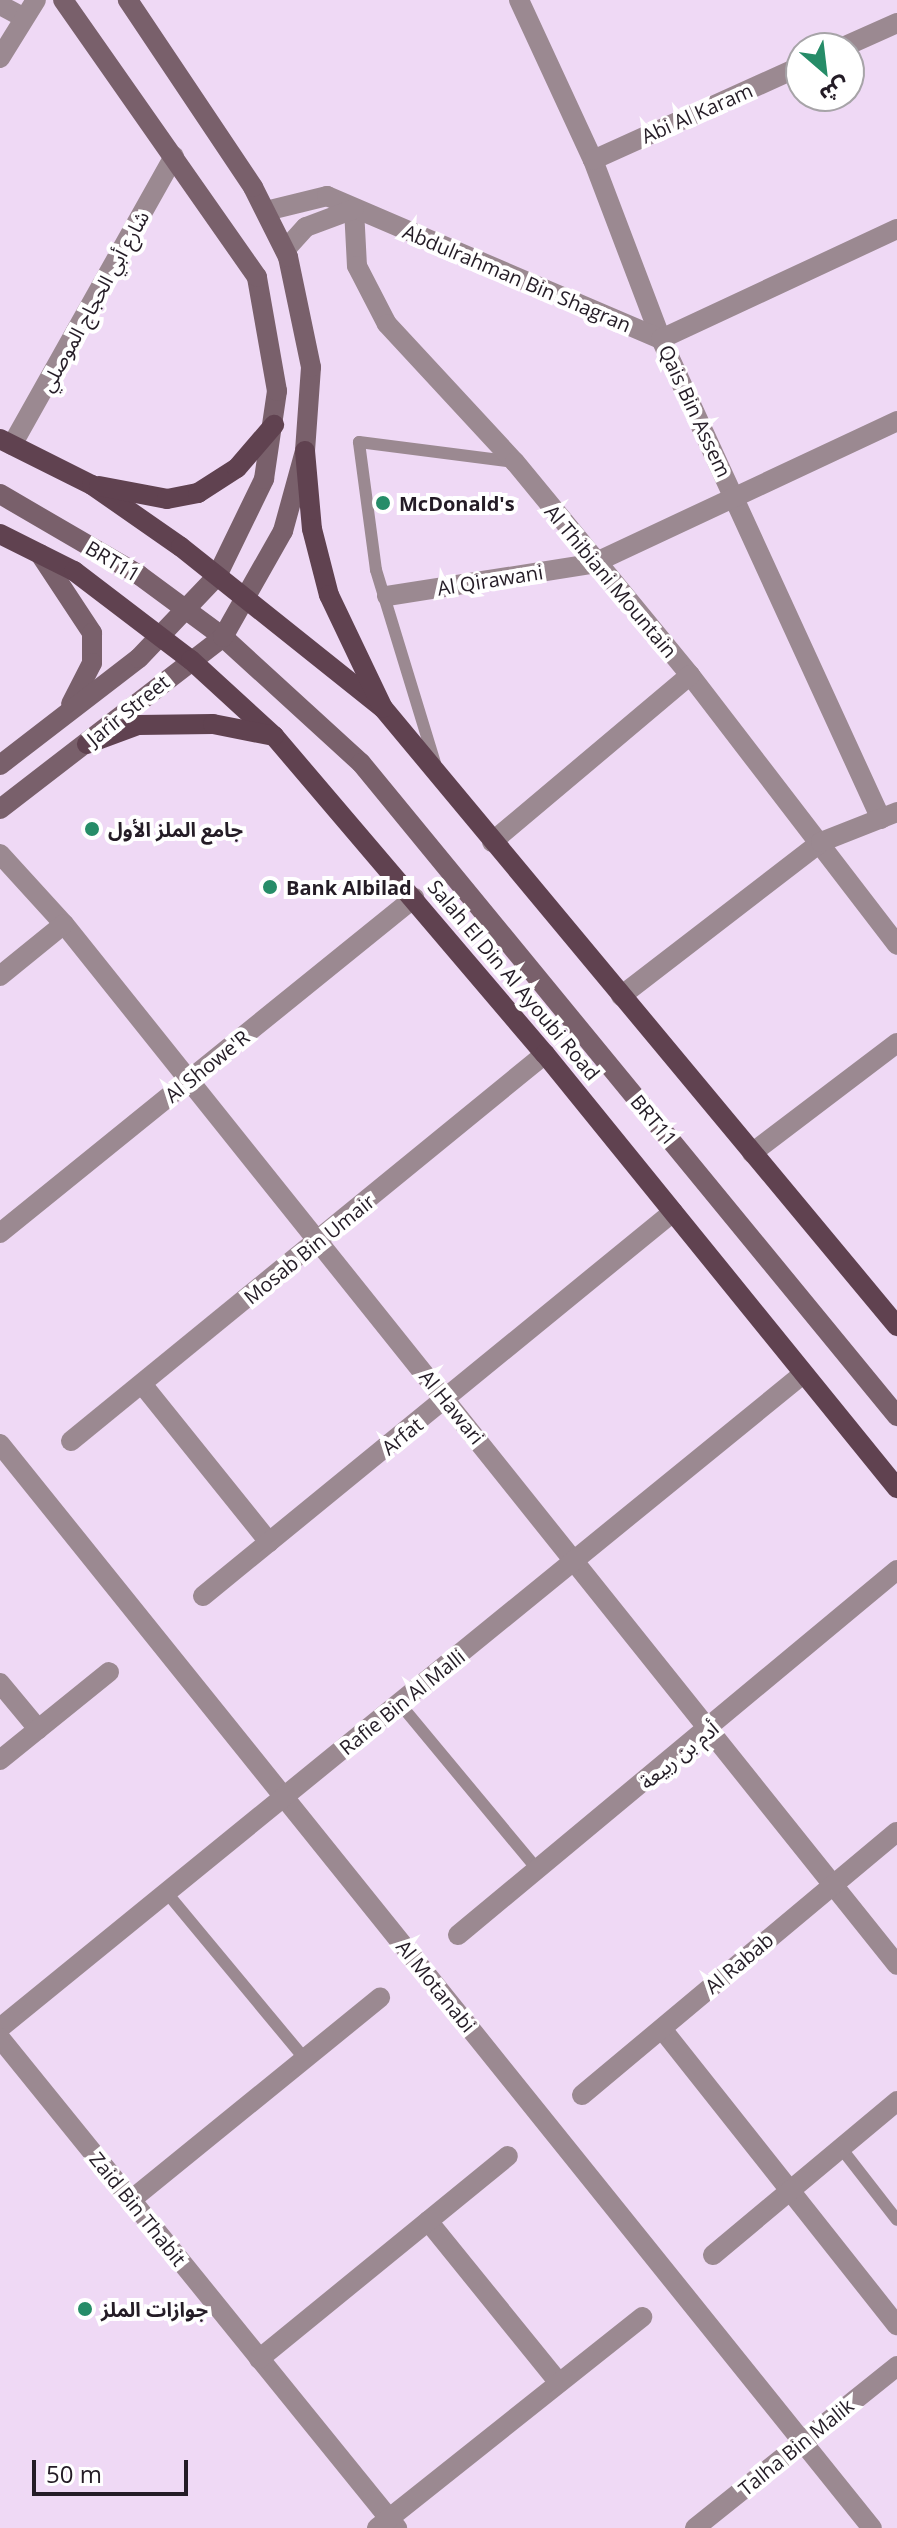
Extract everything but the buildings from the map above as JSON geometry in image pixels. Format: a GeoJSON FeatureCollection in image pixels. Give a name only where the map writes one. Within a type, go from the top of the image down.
{"type":"FeatureCollection","features":[{"type":"Feature","properties":{"kind":"main road"},"geometry":{"type":"LineString","coordinates":[[0,765],[161,637],[198,618],[217,576],[251,518],[274,425],[274,349],[257,277],[63,0]]}},
{"type":"Feature","properties":{"kind":"main road","name":"Jarir Street"},"geometry":{"type":"LineString","coordinates":[[0,809],[223,637],[283,531],[305,451],[311,367],[285,250],[266,211],[128,0]]}},
{"type":"Feature","properties":{"kind":"main road"},"geometry":{"type":"LineString","coordinates":[[92,485],[167,499],[198,493],[237,468],[274,425]]}},
{"type":"Feature","properties":{"kind":"main road"},"geometry":{"type":"LineString","coordinates":[[6,442],[92,485],[217,576],[383,708],[897,1326]]}},
{"type":"Feature","properties":{"kind":"main road"},"geometry":{"type":"LineString","coordinates":[[305,451],[312,529],[329,595],[383,708]]}},
{"type":"Feature","properties":{"kind":"main road","name":"BRT11"},"geometry":{"type":"LineString","coordinates":[[0,494],[198,618],[223,637],[361,763],[897,1416]]}},
{"type":"Feature","properties":{"kind":"main road","name":"Salah El Din Al Ayoubi Road"},"geometry":{"type":"LineString","coordinates":[[0,534],[40,554],[161,637],[191,660],[274,736],[545,1054],[897,1488]]}},
{"type":"Feature","properties":{"kind":"main road"},"geometry":{"type":"LineString","coordinates":[[40,554],[92,633],[92,663],[65,714]]}},
{"type":"Feature","properties":{"kind":"main road"},"geometry":{"type":"LineString","coordinates":[[87,744],[138,725],[213,724],[274,736]]}},
{"type":"Feature","properties":{"kind":"street"},"geometry":{"type":"LineString","coordinates":[[0,58],[36,0]]}},
{"type":"Feature","properties":{"kind":"street","name":"Qais Bin Assem"},"geometry":{"type":"LineString","coordinates":[[519,0],[593,160],[661,339],[889,815]]}},
{"type":"Feature","properties":{"kind":"street"},"geometry":{"type":"LineString","coordinates":[[0,5],[24,18]]}},
{"type":"Feature","properties":{"kind":"street"},"geometry":{"type":"LineString","coordinates":[[865,37],[897,23]]}},
{"type":"Feature","properties":{"kind":"street","name":"Abi Al Karam"},"geometry":{"type":"LineString","coordinates":[[593,160],[785,73]]}},
{"type":"Feature","properties":{"kind":"street","name":"شارع أبي الحجاج الموصلي"},"geometry":{"type":"LineString","coordinates":[[6,442],[174,156]]}},
{"type":"Feature","properties":{"kind":"street","name":"Abdulrahman Bin Shagran"},"geometry":{"type":"LineString","coordinates":[[266,211],[318,196],[661,339]]}},
{"type":"Feature","properties":{"kind":"street"},"geometry":{"type":"LineString","coordinates":[[285,250],[314,222],[354,209]]}},
{"type":"Feature","properties":{"kind":"street","name":"Al Thibiani Mountain"},"geometry":{"type":"LineString","coordinates":[[354,209],[357,266],[387,324],[515,462],[592,564],[690,675],[897,945]]}},
{"type":"Feature","properties":{"kind":"street"},"geometry":{"type":"LineString","coordinates":[[661,339],[897,229]]}},
{"type":"Feature","properties":{"kind":"street","name":"Al Qirawani"},"geometry":{"type":"LineString","coordinates":[[387,596],[592,564],[897,421]]}},
{"type":"Feature","properties":{"kind":"street"},"geometry":{"type":"LineString","coordinates":[[492,842],[690,675]]}},
{"type":"Feature","properties":{"kind":"street"},"geometry":{"type":"LineString","coordinates":[[621,996],[821,842],[889,815]]}},
{"type":"Feature","properties":{"kind":"street","name":"Al Hawari"},"geometry":{"type":"LineString","coordinates":[[0,854],[64,924],[711,1729],[830,1887],[897,1965]]}},
{"type":"Feature","properties":{"kind":"street","name":"Al Showe'R"},"geometry":{"type":"LineString","coordinates":[[4,1222],[189,1080],[414,898]]}},
{"type":"Feature","properties":{"kind":"street"},"geometry":{"type":"LineString","coordinates":[[0,976],[64,924]]}},
{"type":"Feature","properties":{"kind":"street"},"geometry":{"type":"LineString","coordinates":[[752,1153],[897,1043]]}},
{"type":"Feature","properties":{"kind":"street","name":"Mosab Bin Umair"},"geometry":{"type":"LineString","coordinates":[[71,1441],[320,1242],[545,1054]]}},
{"type":"Feature","properties":{"kind":"street","name":"Arfat"},"geometry":{"type":"LineString","coordinates":[[203,1596],[673,1212]]}},
{"type":"Feature","properties":{"kind":"street","name":"Rafie Bin Al Malli"},"geometry":{"type":"LineString","coordinates":[[0,2028],[803,1374]]}},
{"type":"Feature","properties":{"kind":"street"},"geometry":{"type":"LineString","coordinates":[[142,1384],[269,1542]]}},
{"type":"Feature","properties":{"kind":"street","name":"Al Motanabi"},"geometry":{"type":"LineString","coordinates":[[0,1444],[872,2528]]}},
{"type":"Feature","properties":{"kind":"street","name":"أدم بن ربيعة"},"geometry":{"type":"LineString","coordinates":[[458,1935],[711,1729],[897,1570]]}},
{"type":"Feature","properties":{"kind":"street"},"geometry":{"type":"LineString","coordinates":[[0,1760],[109,1672]]}},
{"type":"Feature","properties":{"kind":"street"},"geometry":{"type":"LineString","coordinates":[[0,1683],[38,1729]]}},
{"type":"Feature","properties":{"kind":"street","name":"Al Rabab"},"geometry":{"type":"LineString","coordinates":[[582,2095],[897,1832]]}},
{"type":"Feature","properties":{"kind":"street"},"geometry":{"type":"LineString","coordinates":[[131,2200],[380,1998]]}},
{"type":"Feature","properties":{"kind":"street"},"geometry":{"type":"LineString","coordinates":[[662,2029],[897,2325]]}},
{"type":"Feature","properties":{"kind":"street","name":"Zaid Bin Thabit"},"geometry":{"type":"LineString","coordinates":[[0,2038],[259,2359],[387,2525]]}},
{"type":"Feature","properties":{"kind":"street"},"geometry":{"type":"LineString","coordinates":[[713,2255],[841,2148],[894,2110]]}},
{"type":"Feature","properties":{"kind":"street"},"geometry":{"type":"LineString","coordinates":[[259,2359],[508,2156]]}},
{"type":"Feature","properties":{"kind":"street"},"geometry":{"type":"LineString","coordinates":[[428,2221],[559,2383]]}},
{"type":"Feature","properties":{"kind":"street"},"geometry":{"type":"LineString","coordinates":[[387,2525],[642,2317]]}},
{"type":"Feature","properties":{"kind":"street","name":"Talha Bin Malik"},"geometry":{"type":"LineString","coordinates":[[695,2528],[897,2366]]}},
{"type":"Feature","properties":{"kind":"lane"},"geometry":{"type":"LineString","coordinates":[[439,775],[372,552],[359,442],[515,462]]}},
{"type":"Feature","properties":{"kind":"lane"},"geometry":{"type":"LineString","coordinates":[[400,1704],[538,1870]]}},
{"type":"Feature","properties":{"kind":"lane"},"geometry":{"type":"LineString","coordinates":[[167,1893],[305,2059]]}},
{"type":"Feature","properties":{"kind":"lane"},"geometry":{"type":"LineString","coordinates":[[841,2148],[897,2220]]}},
{"type":"Feature","properties":{"kind":"place","name":"McDonald's"},"geometry":{"type":"Point","coordinates":[383,503]}},
{"type":"Feature","properties":{"kind":"place","name":"جامع الملز الأول"},"geometry":{"type":"Point","coordinates":[92,829]}},
{"type":"Feature","properties":{"kind":"place","name":"Bank Albilad"},"geometry":{"type":"Point","coordinates":[270,887]}},
{"type":"Feature","properties":{"kind":"place","name":"جوازات الملز"},"geometry":{"type":"Point","coordinates":[85,2309]}}]}
